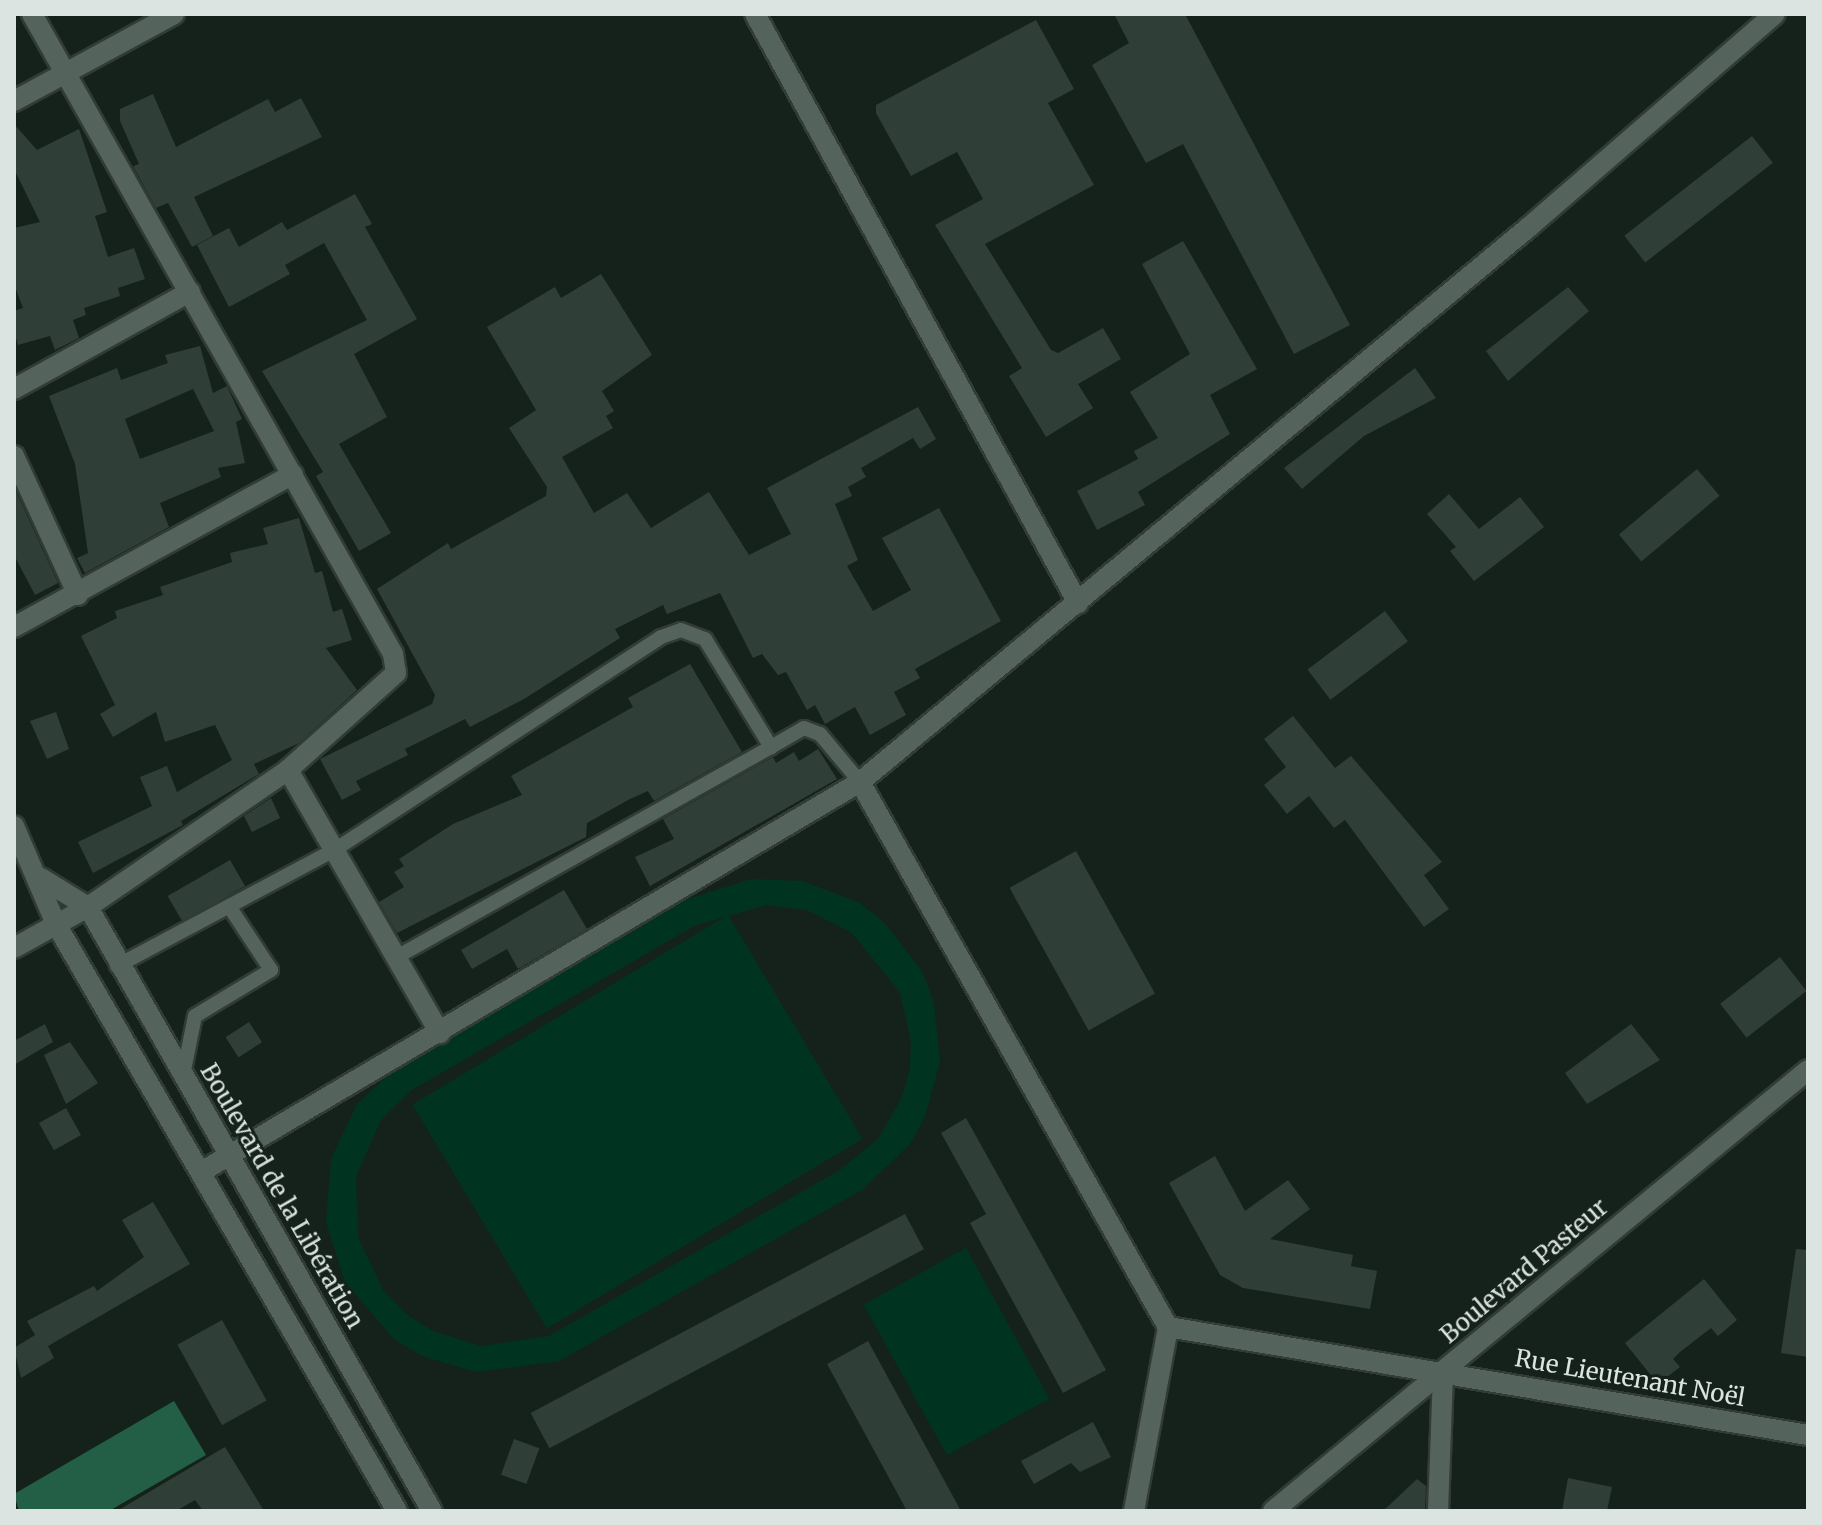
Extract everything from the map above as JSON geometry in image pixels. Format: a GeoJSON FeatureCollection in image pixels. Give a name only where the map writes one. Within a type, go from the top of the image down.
{"type":"FeatureCollection","features":[{"type":"Feature","properties":{"kind":"street"},"geometry":{"type":"LineString","coordinates":[[14,948],[88,907],[288,770],[396,673],[393,654],[68,71],[32,14]]}},
{"type":"Feature","properties":{"kind":"street"},"geometry":{"type":"LineString","coordinates":[[14,101],[174,14]]}},
{"type":"Feature","properties":{"kind":"street"},"geometry":{"type":"LineString","coordinates":[[755,14],[1078,603]]}},
{"type":"Feature","properties":{"kind":"street"},"geometry":{"type":"LineString","coordinates":[[201,1172],[860,782],[1078,603],[1775,14]]}},
{"type":"Feature","properties":{"kind":"street"},"geometry":{"type":"LineString","coordinates":[[14,389],[190,292]]}},
{"type":"Feature","properties":{"kind":"street"},"geometry":{"type":"LineString","coordinates":[[14,456],[78,595]]}},
{"type":"Feature","properties":{"kind":"street"},"geometry":{"type":"LineString","coordinates":[[14,627],[78,595],[293,474]]}},
{"type":"Feature","properties":{"kind":"street"},"geometry":{"type":"LineString","coordinates":[[288,770],[440,1033]]}},
{"type":"Feature","properties":{"kind":"street"},"geometry":{"type":"LineString","coordinates":[[860,782],[1168,1327],[1134,1511]]}},
{"type":"Feature","properties":{"kind":"street"},"geometry":{"type":"LineString","coordinates":[[14,826],[41,878],[56,924],[397,1511]]}},
{"type":"Feature","properties":{"kind":"street"},"geometry":{"type":"LineString","coordinates":[[41,878],[88,907]]}},
{"type":"Feature","properties":{"kind":"street","name":"Boulevard de la Libération"},"geometry":{"type":"LineString","coordinates":[[88,907],[117,966],[183,1075],[432,1511]]}},
{"type":"Feature","properties":{"kind":"street","name":"Boulevard Pasteur"},"geometry":{"type":"LineString","coordinates":[[1273,1511],[1808,1070]]}},
{"type":"Feature","properties":{"kind":"street","name":"Rue Lieutenant Noël"},"geometry":{"type":"LineString","coordinates":[[1168,1327],[1808,1435]]}},
{"type":"Feature","properties":{"kind":"street"},"geometry":{"type":"LineString","coordinates":[[1438,1511],[1443,1372]]}},
{"type":"Feature","properties":{"kind":"lane"},"geometry":{"type":"LineString","coordinates":[[117,966],[231,909],[336,849],[661,637],[681,630],[705,639],[771,747]]}},
{"type":"Feature","properties":{"kind":"lane"},"geometry":{"type":"LineString","coordinates":[[397,957],[804,728],[820,734],[860,782]]}},
{"type":"Feature","properties":{"kind":"lane"},"geometry":{"type":"LineString","coordinates":[[183,1075],[195,1016],[271,970],[231,909]]}},
{"type":"Feature","properties":{"kind":"shaded area"},"geometry":{"type":"Polygon","coordinates":[[[751,879],[802,881],[858,902],[884,922],[922,971],[934,1003],[940,1062],[924,1119],[910,1144],[862,1190],[559,1361],[476,1372],[422,1356],[394,1339],[345,1282],[326,1222],[331,1159],[357,1104],[401,1063],[688,899],[751,879]],[[766,905],[694,926],[410,1091],[381,1120],[356,1176],[358,1237],[383,1290],[406,1314],[433,1331],[481,1346],[549,1336],[840,1170],[878,1139],[902,1097],[910,1069],[911,1041],[900,992],[851,932],[807,910],[766,905]]]}},
{"type":"Feature","properties":{"kind":"shaded area"},"geometry":{"type":"Polygon","coordinates":[[[728,915],[862,1139],[547,1328],[413,1105],[728,915]]]}},
{"type":"Feature","properties":{"kind":"shaded area"},"geometry":{"type":"Polygon","coordinates":[[[966,1248],[1049,1398],[947,1455],[864,1305],[966,1248]]]}},
{"type":"Feature","properties":{"kind":"shaded area"},"geometry":{"type":"Polygon","coordinates":[[[174,1401],[206,1455],[109,1511],[19,1511],[14,1494],[174,1401]]]}},
{"type":"Feature","properties":{"kind":"building"},"geometry":{"type":"Polygon","coordinates":[[[1114,14],[1185,14],[1350,325],[1294,354],[1183,144],[1146,163],[1092,65],[1129,43],[1114,14]]]}},
{"type":"Feature","properties":{"kind":"building"},"geometry":{"type":"Polygon","coordinates":[[[1036,20],[1074,89],[1048,103],[1094,185],[985,244],[1051,350],[1058,353],[1103,328],[1121,359],[1078,384],[1093,408],[1046,437],[1009,376],[1022,368],[935,225],[983,199],[957,152],[911,176],[876,113],[876,105],[1036,20]]]}},
{"type":"Feature","properties":{"kind":"building"},"geometry":{"type":"Polygon","coordinates":[[[153,94],[176,147],[268,99],[275,112],[301,98],[322,137],[194,197],[213,236],[192,247],[168,203],[156,208],[133,166],[139,164],[120,121],[120,109],[153,94]]]}},
{"type":"Feature","properties":{"kind":"building"},"geometry":{"type":"Polygon","coordinates":[[[14,124],[37,150],[79,129],[107,212],[95,216],[108,257],[134,248],[145,279],[118,288],[120,296],[84,308],[86,315],[73,320],[79,338],[55,350],[50,336],[18,345],[14,331],[14,311],[23,308],[14,284],[14,228],[40,222],[14,169],[14,124]]]}},
{"type":"Feature","properties":{"kind":"building"},"geometry":{"type":"Polygon","coordinates":[[[1752,136],[1773,163],[1645,263],[1624,236],[1752,136]]]}},
{"type":"Feature","properties":{"kind":"building"},"geometry":{"type":"Polygon","coordinates":[[[355,194],[372,224],[365,227],[417,319],[354,354],[387,417],[339,444],[391,533],[359,551],[316,476],[323,472],[262,371],[367,320],[324,243],[285,265],[290,274],[229,307],[197,245],[229,228],[239,247],[282,222],[287,230],[355,194]]]}},
{"type":"Feature","properties":{"kind":"building"},"geometry":{"type":"Polygon","coordinates":[[[1183,241],[1257,369],[1210,395],[1230,434],[1138,492],[1145,505],[1097,530],[1077,491],[1138,459],[1134,451],[1158,438],[1130,392],[1190,354],[1142,264],[1183,241]]]}},
{"type":"Feature","properties":{"kind":"building"},"geometry":{"type":"Polygon","coordinates":[[[601,274],[652,355],[602,391],[614,411],[606,416],[613,428],[562,457],[594,513],[627,493],[651,528],[709,492],[749,555],[791,534],[767,488],[918,407],[936,439],[920,449],[913,438],[861,468],[866,477],[848,487],[852,496],[835,504],[858,560],[847,566],[873,611],[911,590],[882,538],[939,508],[1001,621],[915,669],[920,678],[894,692],[906,715],[870,735],[855,707],[825,724],[815,705],[807,710],[786,672],[778,675],[762,654],[753,658],[720,593],[667,614],[663,605],[615,629],[620,638],[524,699],[470,727],[465,719],[405,749],[408,755],[356,781],[361,790],[342,800],[320,759],[432,704],[435,695],[377,589],[448,543],[451,549],[546,496],[547,487],[509,428],[536,410],[487,327],[555,287],[561,298],[601,274]]]}},
{"type":"Feature","properties":{"kind":"building"},"geometry":{"type":"Polygon","coordinates":[[[1568,287],[1589,311],[1508,381],[1486,351],[1568,287]]]}},
{"type":"Feature","properties":{"kind":"building"},"geometry":{"type":"Polygon","coordinates":[[[200,346],[213,393],[227,386],[242,419],[236,422],[245,463],[218,468],[221,477],[160,503],[169,527],[85,573],[77,558],[88,553],[75,464],[49,396],[117,368],[121,380],[168,363],[165,355],[200,346]],[[193,389],[125,419],[140,459],[214,431],[193,389]]]}},
{"type":"Feature","properties":{"kind":"building"},"geometry":{"type":"Polygon","coordinates":[[[1415,368],[1436,398],[1364,436],[1302,489],[1284,468],[1415,368]]]}},
{"type":"Feature","properties":{"kind":"building"},"geometry":{"type":"Polygon","coordinates":[[[1697,469],[1719,496],[1641,561],[1619,535],[1697,469]]]}},
{"type":"Feature","properties":{"kind":"building"},"geometry":{"type":"Polygon","coordinates":[[[14,487],[58,583],[35,595],[14,555],[14,487]]]}},
{"type":"Feature","properties":{"kind":"building"},"geometry":{"type":"Polygon","coordinates":[[[1449,494],[1479,529],[1520,497],[1544,527],[1474,581],[1450,551],[1456,547],[1427,514],[1449,494]]]}},
{"type":"Feature","properties":{"kind":"building"},"geometry":{"type":"Polygon","coordinates":[[[299,518],[315,573],[322,571],[333,612],[342,609],[352,640],[326,648],[357,690],[299,743],[254,764],[259,774],[181,821],[183,825],[93,873],[78,842],[152,806],[140,777],[167,766],[177,792],[232,760],[215,725],[165,742],[156,712],[113,737],[100,714],[115,705],[81,636],[117,618],[115,611],[163,595],[160,587],[232,562],[230,553],[268,544],[263,528],[299,518]]]}},
{"type":"Feature","properties":{"kind":"building"},"geometry":{"type":"Polygon","coordinates":[[[1385,611],[1408,641],[1330,700],[1308,669],[1385,611]]]}},
{"type":"Feature","properties":{"kind":"building"},"geometry":{"type":"Polygon","coordinates":[[[690,664],[742,752],[654,801],[648,791],[628,800],[587,823],[586,837],[397,933],[379,902],[404,887],[394,872],[404,866],[399,859],[453,824],[522,795],[511,776],[633,707],[628,698],[690,664]]]}},
{"type":"Feature","properties":{"kind":"building"},"geometry":{"type":"Polygon","coordinates":[[[56,712],[69,749],[47,759],[30,721],[56,712]]]}},
{"type":"Feature","properties":{"kind":"building"},"geometry":{"type":"Polygon","coordinates":[[[1293,716],[1335,768],[1351,756],[1442,862],[1424,875],[1449,909],[1424,927],[1345,820],[1334,828],[1309,796],[1287,814],[1264,785],[1286,767],[1264,739],[1293,716]]]}},
{"type":"Feature","properties":{"kind":"building"},"geometry":{"type":"Polygon","coordinates":[[[818,749],[837,779],[650,886],[635,857],[674,839],[663,819],[773,757],[776,763],[794,752],[799,761],[818,749]]]}},
{"type":"Feature","properties":{"kind":"building"},"geometry":{"type":"Polygon","coordinates":[[[271,798],[280,818],[252,832],[244,816],[271,798]]]}},
{"type":"Feature","properties":{"kind":"building"},"geometry":{"type":"Polygon","coordinates":[[[1076,851],[1155,994],[1089,1030],[1010,888],[1076,851]]]}},
{"type":"Feature","properties":{"kind":"building"},"geometry":{"type":"Polygon","coordinates":[[[230,860],[245,886],[183,922],[168,896],[230,860]]]}},
{"type":"Feature","properties":{"kind":"building"},"geometry":{"type":"Polygon","coordinates":[[[564,890],[587,929],[518,969],[507,949],[472,969],[461,950],[564,890]]]}},
{"type":"Feature","properties":{"kind":"building"},"geometry":{"type":"Polygon","coordinates":[[[1780,957],[1806,991],[1747,1038],[1720,1004],[1780,957]]]}},
{"type":"Feature","properties":{"kind":"building"},"geometry":{"type":"Polygon","coordinates":[[[249,1022],[262,1042],[239,1057],[226,1037],[249,1022]]]}},
{"type":"Feature","properties":{"kind":"building"},"geometry":{"type":"Polygon","coordinates":[[[45,1024],[53,1042],[14,1065],[14,1041],[45,1024]]]}},
{"type":"Feature","properties":{"kind":"building"},"geometry":{"type":"Polygon","coordinates":[[[1631,1024],[1660,1060],[1587,1104],[1565,1073],[1631,1024]]]}},
{"type":"Feature","properties":{"kind":"building"},"geometry":{"type":"Polygon","coordinates":[[[70,1042],[98,1083],[66,1104],[44,1055],[70,1042]]]}},
{"type":"Feature","properties":{"kind":"building"},"geometry":{"type":"Polygon","coordinates":[[[66,1108],[81,1135],[54,1150],[39,1123],[66,1108]]]}},
{"type":"Feature","properties":{"kind":"building"},"geometry":{"type":"Polygon","coordinates":[[[966,1118],[1106,1370],[1063,1393],[970,1223],[986,1214],[941,1133],[966,1118]]]}},
{"type":"Feature","properties":{"kind":"building"},"geometry":{"type":"Polygon","coordinates":[[[1215,1156],[1245,1211],[1288,1180],[1310,1209],[1270,1239],[1353,1255],[1351,1266],[1377,1271],[1370,1309],[1243,1288],[1220,1275],[1169,1183],[1215,1156]]]}},
{"type":"Feature","properties":{"kind":"building"},"geometry":{"type":"Polygon","coordinates":[[[153,1202],[190,1264],[48,1346],[54,1358],[21,1378],[14,1348],[35,1335],[27,1321],[94,1286],[97,1291],[144,1257],[122,1220],[153,1202]]]}},
{"type":"Feature","properties":{"kind":"building"},"geometry":{"type":"Polygon","coordinates":[[[905,1214],[924,1249],[549,1448],[531,1413],[905,1214]]]}},
{"type":"Feature","properties":{"kind":"building"},"geometry":{"type":"Polygon","coordinates":[[[1796,1249],[1808,1250],[1808,1357],[1781,1353],[1796,1249]]]}},
{"type":"Feature","properties":{"kind":"building"},"geometry":{"type":"Polygon","coordinates":[[[1704,1279],[1737,1320],[1718,1336],[1711,1328],[1680,1352],[1673,1359],[1680,1367],[1658,1384],[1625,1343],[1704,1279]]]}},
{"type":"Feature","properties":{"kind":"building"},"geometry":{"type":"Polygon","coordinates":[[[222,1320],[267,1400],[222,1425],[177,1345],[222,1320]]]}},
{"type":"Feature","properties":{"kind":"building"},"geometry":{"type":"Polygon","coordinates":[[[868,1341],[961,1511],[907,1511],[827,1364],[868,1341]]]}},
{"type":"Feature","properties":{"kind":"building"},"geometry":{"type":"Polygon","coordinates":[[[1093,1422],[1111,1457],[1080,1472],[1071,1463],[1034,1484],[1021,1461],[1093,1422]]]}},
{"type":"Feature","properties":{"kind":"building"},"geometry":{"type":"Polygon","coordinates":[[[514,1439],[539,1448],[526,1484],[501,1475],[514,1439]]]}},
{"type":"Feature","properties":{"kind":"building"},"geometry":{"type":"Polygon","coordinates":[[[225,1447],[264,1511],[203,1511],[195,1500],[176,1511],[117,1511],[225,1447]]]}},
{"type":"Feature","properties":{"kind":"building"},"geometry":{"type":"Polygon","coordinates":[[[1568,1478],[1612,1487],[1607,1511],[1562,1511],[1568,1478]]]}},
{"type":"Feature","properties":{"kind":"building"},"geometry":{"type":"Polygon","coordinates":[[[1417,1479],[1426,1486],[1425,1511],[1383,1511],[1417,1479]]]}}]}
